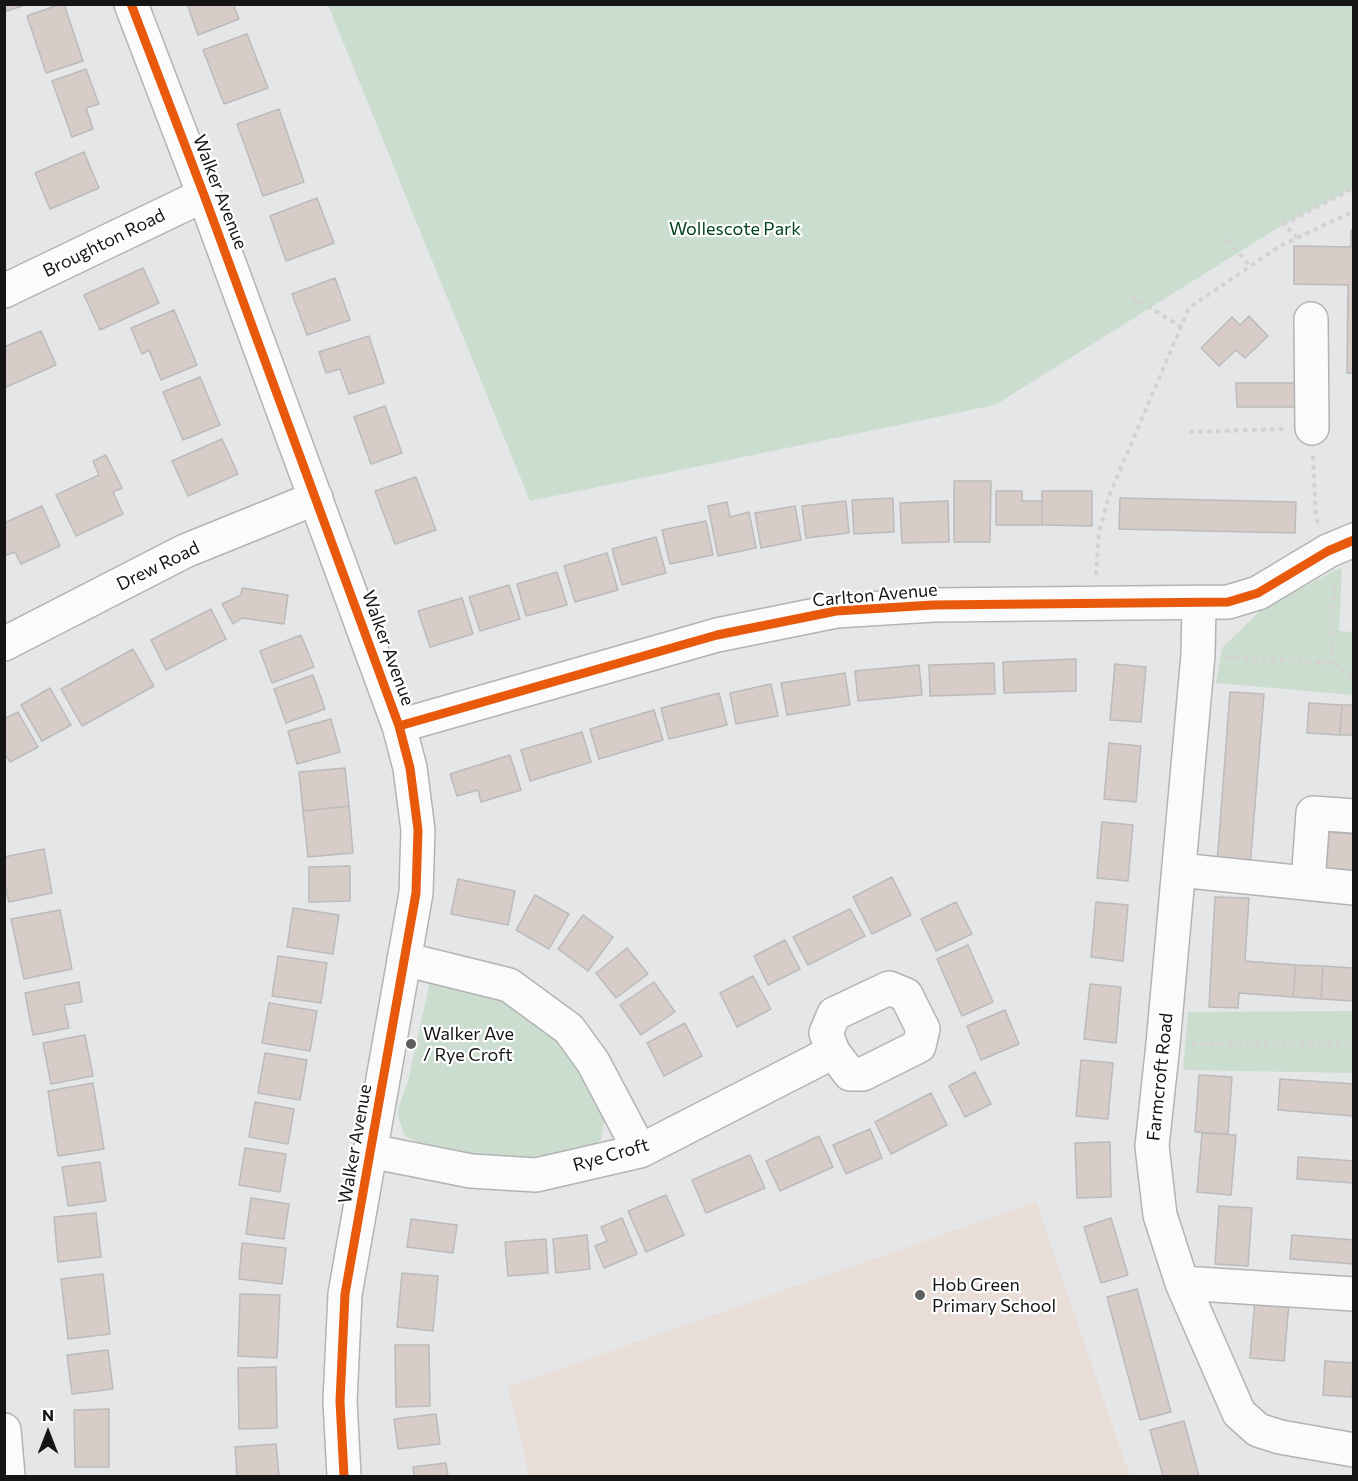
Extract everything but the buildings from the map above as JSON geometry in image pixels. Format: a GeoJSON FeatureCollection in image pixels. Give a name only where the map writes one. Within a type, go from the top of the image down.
{"type":"FeatureCollection","features":[{"type":"Feature","properties":{"kind":"street","name":"Walker Avenue"},"geometry":{"type":"LineString","coordinates":[[131,4],[204,195],[399,726],[410,768],[418,830],[416,892],[345,1294],[340,1401],[344,1476]]}},
{"type":"Feature","properties":{"kind":"street","name":"Broughton Road"},"geometry":{"type":"LineString","coordinates":[[4,291],[204,195]]}},
{"type":"Feature","properties":{"kind":"street"},"geometry":{"type":"LineString","coordinates":[[1311,319],[1312,428]]}},
{"type":"Feature","properties":{"kind":"street","name":"Drew Road"},"geometry":{"type":"LineString","coordinates":[[4,644],[185,551],[315,498]]}},
{"type":"Feature","properties":{"kind":"street","name":"Carlton Avenue"},"geometry":{"type":"LineString","coordinates":[[399,726],[717,635],[836,611],[933,605],[1228,602],[1258,593],[1339,546]]}},
{"type":"Feature","properties":{"kind":"street","name":"Farmcroft Road"},"geometry":{"type":"LineString","coordinates":[[1199,603],[1198,655],[1152,1146],[1160,1215],[1182,1283],[1239,1413],[1258,1430],[1280,1437],[1353,1450]]}},
{"type":"Feature","properties":{"kind":"street"},"geometry":{"type":"LineString","coordinates":[[1308,883],[1313,813],[1353,816]]}},
{"type":"Feature","properties":{"kind":"street"},"geometry":{"type":"LineString","coordinates":[[1179,870],[1353,888]]}},
{"type":"Feature","properties":{"kind":"street"},"geometry":{"type":"LineString","coordinates":[[404,959],[509,985],[569,1029],[594,1062],[639,1151]]}},
{"type":"Feature","properties":{"kind":"street","name":"Rye Croft"},"geometry":{"type":"LineString","coordinates":[[370,1151],[471,1171],[536,1175],[639,1151],[833,1052]]}},
{"type":"Feature","properties":{"kind":"street"},"geometry":{"type":"LineString","coordinates":[[1182,1283],[1353,1294]]}},
{"type":"Feature","properties":{"kind":"street"},"geometry":{"type":"LineString","coordinates":[[4,1430],[8,1476]]}},
{"type":"Feature","properties":{"kind":"path"},"geometry":{"type":"LineString","coordinates":[[1297,238],[1284,224],[1353,188]]}},
{"type":"Feature","properties":{"kind":"path"},"geometry":{"type":"LineString","coordinates":[[1095,604],[1099,532],[1109,496],[1188,308],[1280,246],[1353,211]]}},
{"type":"Feature","properties":{"kind":"path"},"geometry":{"type":"LineString","coordinates":[[1228,240],[1250,266]]}},
{"type":"Feature","properties":{"kind":"path"},"geometry":{"type":"LineString","coordinates":[[1132,297],[1180,327]]}},
{"type":"Feature","properties":{"kind":"path"},"geometry":{"type":"LineString","coordinates":[[1188,432],[1312,428],[1316,517],[1339,546],[1332,663]]}},
{"type":"Feature","properties":{"kind":"path"},"geometry":{"type":"LineString","coordinates":[[1198,655],[1332,663],[1353,677]]}},
{"type":"Feature","properties":{"kind":"path"},"geometry":{"type":"LineString","coordinates":[[1163,1044],[1353,1045]]}},
{"type":"Feature","properties":{"kind":"shaded area","name":"Hob Green Primary School"},"geometry":{"type":"Polygon","coordinates":[[[1036,1202],[1130,1476],[529,1476],[508,1387],[1036,1202]]]}},
{"type":"Feature","properties":{"kind":"green space","name":"Wollescote Park"},"geometry":{"type":"Polygon","coordinates":[[[328,5],[1353,5],[1353,188],[1284,224],[995,405],[530,501],[328,5]]]}},
{"type":"Feature","properties":{"kind":"green space"},"geometry":{"type":"Polygon","coordinates":[[[1342,567],[1339,631],[1353,632],[1353,695],[1216,683],[1222,648],[1263,608],[1342,567]]]}},
{"type":"Feature","properties":{"kind":"green space"},"geometry":{"type":"Polygon","coordinates":[[[430,981],[510,1000],[563,1037],[605,1116],[601,1140],[584,1152],[497,1160],[427,1148],[404,1135],[397,1112],[408,1081],[430,981]]]}},
{"type":"Feature","properties":{"kind":"green space"},"geometry":{"type":"Polygon","coordinates":[[[1353,1011],[1353,1073],[1183,1070],[1188,1012],[1353,1011]]]}},
{"type":"Feature","properties":{"kind":"cycle path"},"geometry":{"type":"LineString","coordinates":[[131,4],[204,195],[399,726],[410,768],[418,830],[416,893],[345,1294],[340,1401],[344,1476]]}},
{"type":"Feature","properties":{"kind":"cycle path"},"geometry":{"type":"LineString","coordinates":[[399,726],[717,635],[836,611],[933,605],[1228,602],[1258,593],[1328,551],[1354,540]]}},
{"type":"Feature","properties":{"kind":"place","name":"Walker Ave / Rye Croft"},"geometry":{"type":"Point","coordinates":[411,1044]}},
{"type":"Feature","properties":{"kind":"place","name":"Hob Green Primary School"},"geometry":{"type":"Point","coordinates":[920,1295]}}]}
